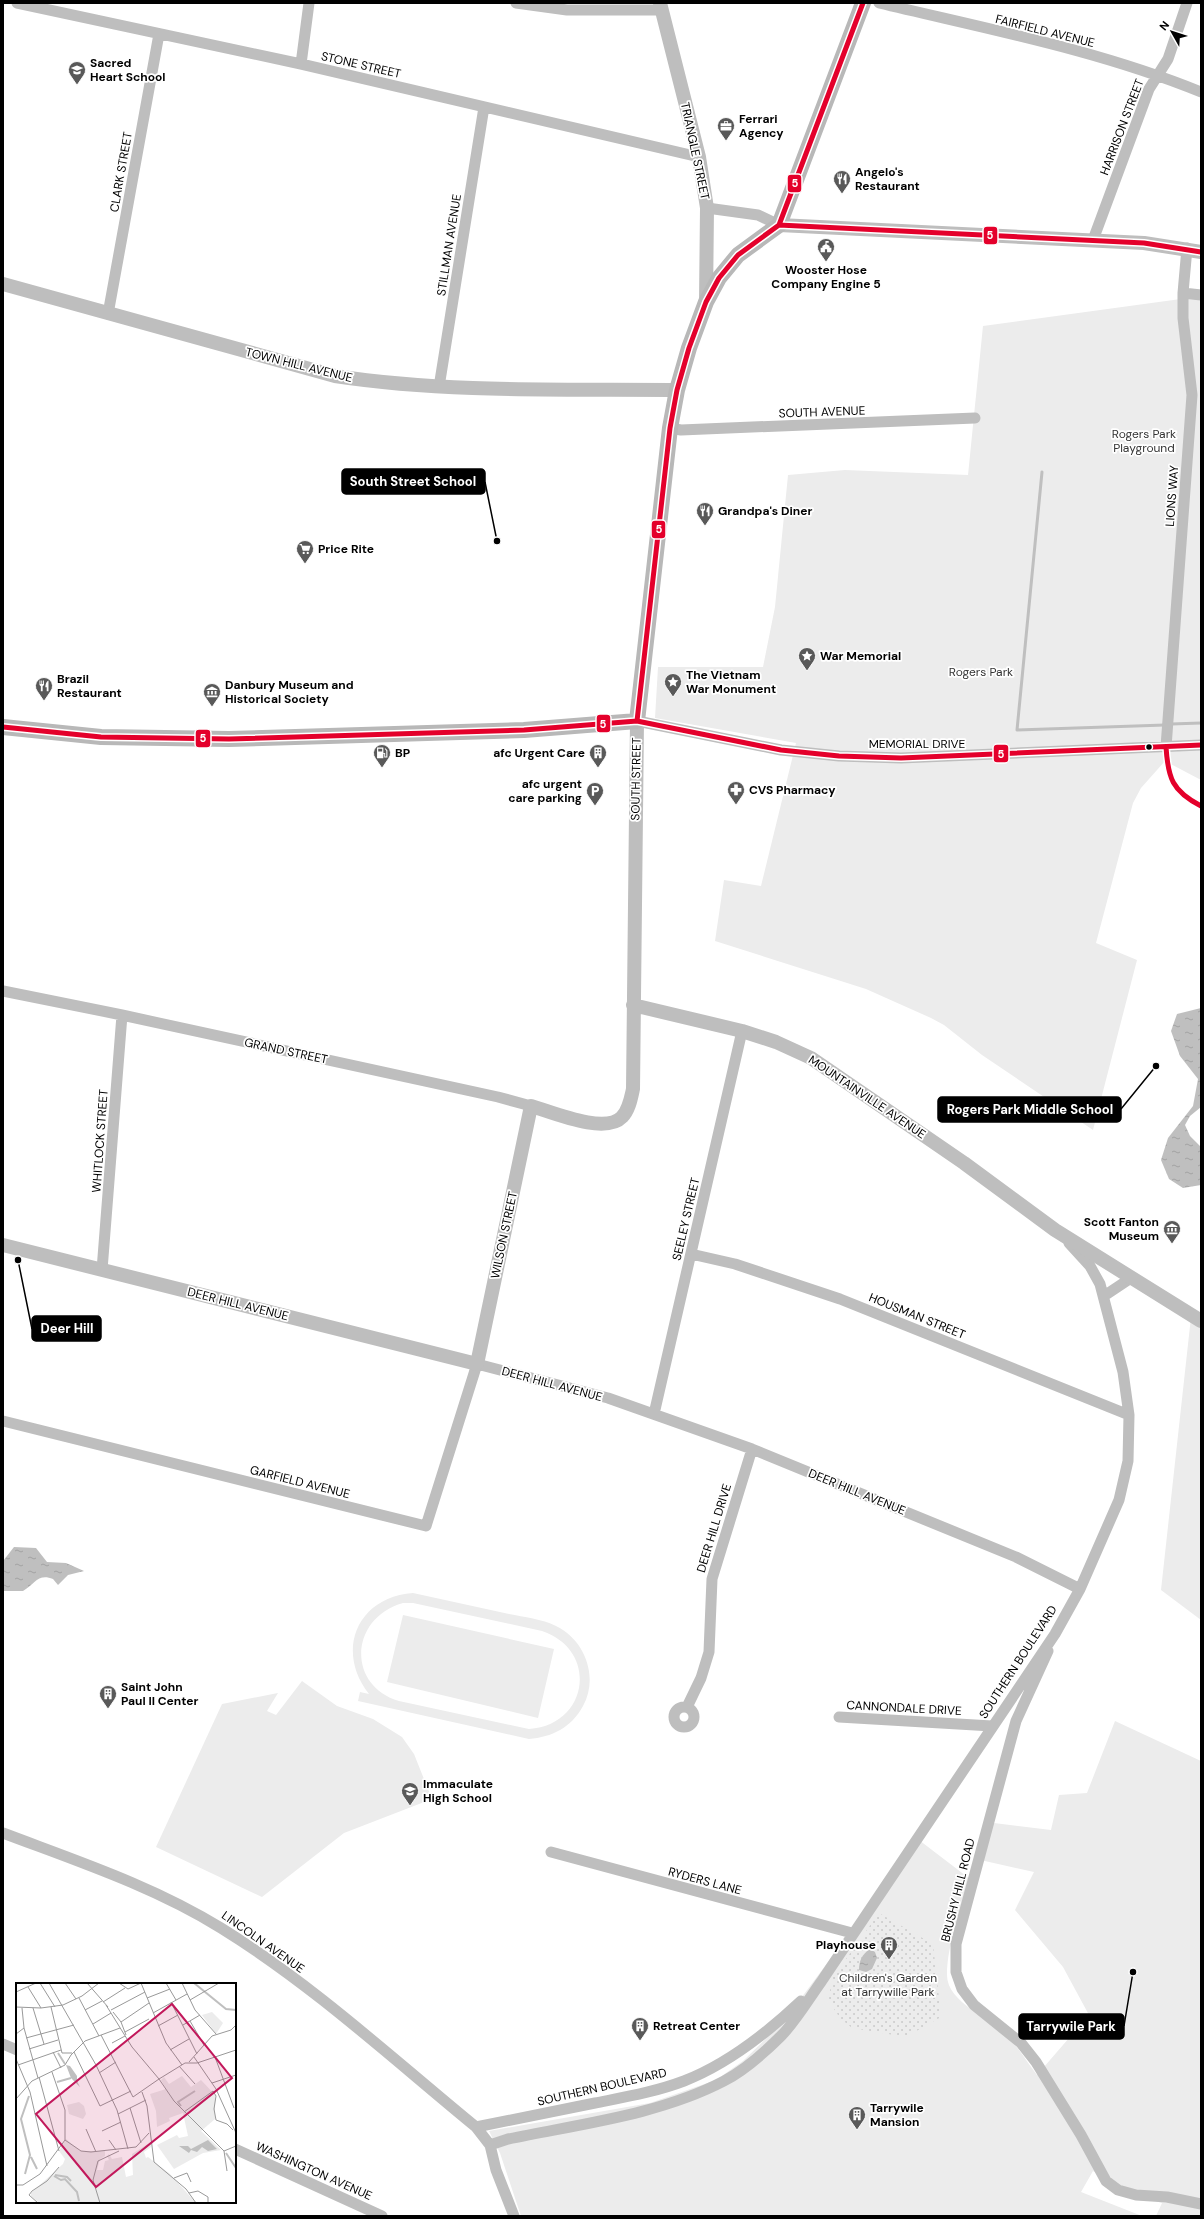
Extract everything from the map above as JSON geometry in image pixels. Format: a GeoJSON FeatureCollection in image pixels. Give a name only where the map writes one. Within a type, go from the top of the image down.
{"type":"FeatureCollection","features":[{"type":"Feature","properties":{"kind":"main road"},"geometry":{"type":"LineString","coordinates":[[779,225],[863,3]]}},
{"type":"Feature","properties":{"kind":"main road","name":"SOUTH STREET"},"geometry":{"type":"LineString","coordinates":[[637,721],[670,428],[677,390],[688,348],[706,302],[719,278],[738,255],[779,225]]}},
{"type":"Feature","properties":{"kind":"main road"},"geometry":{"type":"LineString","coordinates":[[7,726],[101,737],[229,738],[524,730],[637,721]]}},
{"type":"Feature","properties":{"kind":"street","name":"STONE STREET"},"geometry":{"type":"LineString","coordinates":[[17,3],[301,64],[699,157]]}},
{"type":"Feature","properties":{"kind":"street"},"geometry":{"type":"LineString","coordinates":[[301,64],[309,3]]}},
{"type":"Feature","properties":{"kind":"street"},"geometry":{"type":"LineString","coordinates":[[516,3],[568,10],[661,6]]}},
{"type":"Feature","properties":{"kind":"street","name":"FAIRFIELD AVENUE"},"geometry":{"type":"LineString","coordinates":[[879,3],[1066,49],[1158,75],[1201,92]]}},
{"type":"Feature","properties":{"kind":"street","name":"HARRISON STREET"},"geometry":{"type":"LineString","coordinates":[[1093,240],[1149,89],[1168,59],[1187,3]]}},
{"type":"Feature","properties":{"kind":"street","name":"TRIANGLE STREET"},"geometry":{"type":"LineString","coordinates":[[661,6],[699,157],[707,208],[706,302]]}},
{"type":"Feature","properties":{"kind":"street","name":"CLARK STREET"},"geometry":{"type":"LineString","coordinates":[[108,314],[159,34]]}},
{"type":"Feature","properties":{"kind":"street","name":"STILLMAN AVENUE"},"geometry":{"type":"LineString","coordinates":[[439,387],[484,107]]}},
{"type":"Feature","properties":{"kind":"street"},"geometry":{"type":"LineString","coordinates":[[707,208],[758,215],[779,225],[1144,243],[1187,248],[1201,252]]}},
{"type":"Feature","properties":{"kind":"street","name":"LIONS WAY"},"geometry":{"type":"LineString","coordinates":[[1166,747],[1192,396],[1183,318],[1183,294],[1187,248]]}},
{"type":"Feature","properties":{"kind":"street","name":"TOWN HILL AVENUE"},"geometry":{"type":"LineString","coordinates":[[3,284],[335,376],[383,383],[439,387],[677,390]]}},
{"type":"Feature","properties":{"kind":"street"},"geometry":{"type":"LineString","coordinates":[[1183,294],[1201,294]]}},
{"type":"Feature","properties":{"kind":"street","name":"SOUTH AVENUE"},"geometry":{"type":"LineString","coordinates":[[670,428],[681,430],[810,426],[976,418]]}},
{"type":"Feature","properties":{"kind":"street","name":"MEMORIAL DRIVE"},"geometry":{"type":"LineString","coordinates":[[637,721],[781,750],[839,756],[901,758],[1201,745]]}},
{"type":"Feature","properties":{"kind":"street","name":"SOUTH STREET"},"geometry":{"type":"LineString","coordinates":[[567,1117],[591,1124],[610,1124],[622,1118],[629,1106],[633,1089],[637,721]]}},
{"type":"Feature","properties":{"kind":"street","name":"GRAND STREET"},"geometry":{"type":"LineString","coordinates":[[3,991],[122,1015],[498,1097],[567,1117]]}},
{"type":"Feature","properties":{"kind":"street","name":"MOUNTAINVILLE AVENUE"},"geometry":{"type":"LineString","coordinates":[[634,1005],[742,1031],[776,1042],[811,1058],[836,1073],[964,1163],[1055,1230],[1201,1321]]}},
{"type":"Feature","properties":{"kind":"street","name":"WHITLOCK STREET"},"geometry":{"type":"LineString","coordinates":[[102,1270],[122,1015]]}},
{"type":"Feature","properties":{"kind":"street","name":"SEELEY STREET"},"geometry":{"type":"LineString","coordinates":[[654,1414],[742,1031]]}},
{"type":"Feature","properties":{"kind":"street","name":"WILSON STREET"},"geometry":{"type":"LineString","coordinates":[[477,1364],[530,1106]]}},
{"type":"Feature","properties":{"kind":"street","name":"SOUTHERN BOULEVARD"},"geometry":{"type":"LineString","coordinates":[[490,2145],[659,2107],[691,2097],[725,2081],[755,2060],[783,2035],[821,1982],[852,1933],[1055,1634],[1080,1589],[1120,1500],[1127,1470],[1129,1415],[1123,1372],[1104,1296],[1090,1266],[1055,1230]]}},
{"type":"Feature","properties":{"kind":"street","name":"DEER HILL AVENUE"},"geometry":{"type":"LineString","coordinates":[[3,1245],[477,1364],[606,1398],[752,1449],[1016,1557],[1080,1589]]}},
{"type":"Feature","properties":{"kind":"street","name":"HOUSMAN STREET"},"geometry":{"type":"LineString","coordinates":[[691,1254],[735,1264],[840,1299],[1129,1415]]}},
{"type":"Feature","properties":{"kind":"street"},"geometry":{"type":"LineString","coordinates":[[1104,1296],[1131,1278]]}},
{"type":"Feature","properties":{"kind":"street","name":"GARFIELD AVENUE"},"geometry":{"type":"LineString","coordinates":[[3,1421],[426,1526],[477,1364]]}},
{"type":"Feature","properties":{"kind":"street","name":"DEER HILL DRIVE"},"geometry":{"type":"LineString","coordinates":[[687,1707],[701,1678],[710,1652],[712,1579],[752,1449]]}},
{"type":"Feature","properties":{"kind":"street","name":"BRUSHY HILL ROAD"},"geometry":{"type":"LineString","coordinates":[[1055,1634],[1042,1669],[1016,1721],[956,1944],[956,1972],[962,1989],[974,2005],[1021,2043],[1036,2062],[1082,2135],[1106,2181],[1118,2190],[1136,2195],[1167,2197],[1201,2204]]}},
{"type":"Feature","properties":{"kind":"street","name":"CANNONDALE DRIVE"},"geometry":{"type":"LineString","coordinates":[[839,1717],[992,1726]]}},
{"type":"Feature","properties":{"kind":"street","name":"LINCOLN AVENUE"},"geometry":{"type":"LineString","coordinates":[[3,1833],[112,1874],[185,1908],[221,1928],[266,1958],[320,1999],[476,2127]]}},
{"type":"Feature","properties":{"kind":"street","name":"RYDERS LANE"},"geometry":{"type":"LineString","coordinates":[[551,1852],[852,1933]]}},
{"type":"Feature","properties":{"kind":"street","name":"SOUTHERN BOULEVARD"},"geometry":{"type":"LineString","coordinates":[[476,2127],[655,2090],[684,2081],[716,2066],[777,2024],[821,1982]]}},
{"type":"Feature","properties":{"kind":"street"},"geometry":{"type":"LineString","coordinates":[[3,2044],[16,2050]]}},
{"type":"Feature","properties":{"kind":"street"},"geometry":{"type":"LineString","coordinates":[[476,2127],[490,2145],[496,2170],[514,2216]]}},
{"type":"Feature","properties":{"kind":"street","name":"WASHINGTON AVENUE"},"geometry":{"type":"LineString","coordinates":[[236,2149],[382,2216]]}},
{"type":"Feature","properties":{"kind":"green space","name":"Rogers Park"},"geometry":{"type":"Polygon","coordinates":[[[1188,298],[1201,299],[1201,780],[1165,761],[1141,788],[1133,803],[1096,943],[1137,960],[1093,1130],[982,1055],[944,1025],[931,1018],[866,989],[715,941],[724,880],[761,886],[796,743],[655,718],[658,667],[763,667],[775,607],[788,475],[845,470],[968,475],[983,326],[1188,298]]]}},
{"type":"Feature","properties":{"kind":"green space"},"geometry":{"type":"Polygon","coordinates":[[[1191,1317],[1201,1324],[1201,1620],[1161,1590],[1191,1317]]]}},
{"type":"Feature","properties":{"kind":"green space"},"geometry":{"type":"Polygon","coordinates":[[[413,1593],[533,1618],[556,1626],[575,1640],[582,1650],[586,1660],[590,1683],[588,1695],[583,1706],[567,1726],[545,1736],[529,1739],[358,1701],[360,1692],[369,1694],[359,1677],[354,1661],[353,1644],[357,1629],[366,1615],[378,1604],[394,1597],[413,1593]],[[403,1603],[385,1611],[373,1622],[364,1636],[361,1652],[363,1667],[370,1681],[382,1693],[399,1701],[529,1729],[549,1724],[564,1715],[575,1701],[579,1686],[579,1669],[572,1654],[560,1641],[542,1631],[413,1603],[403,1603]]]}},
{"type":"Feature","properties":{"kind":"green space"},"geometry":{"type":"Polygon","coordinates":[[[403,1615],[554,1649],[538,1718],[387,1682],[403,1615]]]}},
{"type":"Feature","properties":{"kind":"green space"},"geometry":{"type":"Polygon","coordinates":[[[302,1681],[337,1706],[373,1719],[402,1737],[414,1754],[432,1799],[344,1833],[262,1897],[156,1847],[222,1704],[278,1693],[267,1711],[276,1715],[302,1681]]]}},
{"type":"Feature","properties":{"kind":"green space"},"geometry":{"type":"Polygon","coordinates":[[[1115,1721],[1201,1761],[1201,2216],[1156,2216],[1162,2203],[1131,2194],[1093,2171],[1081,2192],[1142,2216],[521,2216],[500,2153],[489,2131],[650,2103],[716,2080],[743,2061],[784,2021],[854,1927],[915,1837],[970,1879],[949,1951],[947,1975],[949,1985],[954,1994],[962,2002],[1006,2034],[1037,2075],[1089,2015],[1063,1967],[1015,1910],[1034,1872],[976,1859],[986,1822],[1051,1830],[1059,1795],[1087,1793],[1115,1721]]]}},
{"type":"Feature","properties":{"kind":"green space","name":"Children's Garden at Tarrywille Park"},"geometry":{"type":"Polygon","coordinates":[[[879,1913],[933,1944],[941,2017],[906,2037],[852,2028],[840,2018],[828,2000],[833,1977],[879,1913]]]}},
{"type":"Feature","properties":{"kind":"water"},"geometry":{"type":"Polygon","coordinates":[[[1201,1008],[1201,1107],[1190,1116],[1185,1125],[1190,1136],[1201,1147],[1201,1185],[1183,1188],[1169,1179],[1161,1160],[1168,1138],[1193,1106],[1198,1079],[1180,1056],[1171,1031],[1177,1014],[1201,1008]]]}},
{"type":"Feature","properties":{"kind":"water"},"geometry":{"type":"Polygon","coordinates":[[[14,1547],[36,1548],[47,1562],[66,1563],[84,1571],[68,1575],[58,1585],[53,1579],[44,1577],[37,1580],[23,1591],[3,1591],[3,1561],[14,1547]]]}},
{"type":"Feature","properties":{"kind":"water"},"geometry":{"type":"Polygon","coordinates":[[[870,1949],[875,1952],[877,1958],[872,1969],[866,1972],[859,1970],[862,1958],[870,1949]]]}},
{"type":"Feature","properties":{"kind":"waterway"},"geometry":{"type":"LineString","coordinates":[[1042,472],[1017,730],[1165,725]]}},
{"type":"Feature","properties":{"kind":"waterway"},"geometry":{"type":"LineString","coordinates":[[1171,724],[1201,723]]}},
{"type":"Feature","properties":{"kind":"transit line","name":"5"},"geometry":{"type":"LineString","coordinates":[[637,721],[670,428],[677,390],[689,348],[706,302],[719,278],[738,255],[779,225],[863,3]]}},
{"type":"Feature","properties":{"kind":"transit line","name":"5"},"geometry":{"type":"LineString","coordinates":[[779,225],[1144,243],[1201,252]]}},
{"type":"Feature","properties":{"kind":"transit line","name":"5"},"geometry":{"type":"LineString","coordinates":[[3,727],[101,737],[229,739],[524,730],[637,721],[781,750],[839,756],[901,758],[1201,745]]}},
{"type":"Feature","properties":{"kind":"transit line","name":"5"},"geometry":{"type":"LineString","coordinates":[[1166,747],[1168,767],[1173,782],[1184,795],[1201,806]]}},
{"type":"Feature","properties":{"kind":"place","name":"Sacred Heart School"},"geometry":{"type":"Point","coordinates":[77,85]}},
{"type":"Feature","properties":{"kind":"place","name":"Ferrari Agency"},"geometry":{"type":"Point","coordinates":[726,141]}},
{"type":"Feature","properties":{"kind":"place","name":"Angelo's Restaurant"},"geometry":{"type":"Point","coordinates":[842,194]}},
{"type":"Feature","properties":{"kind":"place","name":"Wooster Hose Company Engine 5"},"geometry":{"type":"Point","coordinates":[826,262]}},
{"type":"Feature","properties":{"kind":"place","name":"Grandpa's Diner"},"geometry":{"type":"Point","coordinates":[705,526]}},
{"type":"Feature","properties":{"kind":"place","name":"South Street School"},"geometry":{"type":"Point","coordinates":[497,541]}},
{"type":"Feature","properties":{"kind":"place","name":"Price Rite"},"geometry":{"type":"Point","coordinates":[305,564]}},
{"type":"Feature","properties":{"kind":"place","name":"War Memorial"},"geometry":{"type":"Point","coordinates":[807,671]}},
{"type":"Feature","properties":{"kind":"place","name":"The Vietnam War Monument"},"geometry":{"type":"Point","coordinates":[673,697]}},
{"type":"Feature","properties":{"kind":"place","name":"Brazil Restaurant"},"geometry":{"type":"Point","coordinates":[44,701]}},
{"type":"Feature","properties":{"kind":"place","name":"Danbury Museum and Historical Society"},"geometry":{"type":"Point","coordinates":[212,707]}},
{"type":"Feature","properties":{"kind":"place","name":"BP"},"geometry":{"type":"Point","coordinates":[382,768]}},
{"type":"Feature","properties":{"kind":"place","name":"afc Urgent Care"},"geometry":{"type":"Point","coordinates":[598,768]}},
{"type":"Feature","properties":{"kind":"place","name":"CVS Pharmacy"},"geometry":{"type":"Point","coordinates":[736,805]}},
{"type":"Feature","properties":{"kind":"place","name":"afc urgent care parking"},"geometry":{"type":"Point","coordinates":[595,806]}},
{"type":"Feature","properties":{"kind":"place","name":"Rogers Park Middle School"},"geometry":{"type":"Point","coordinates":[1156,1066]}},
{"type":"Feature","properties":{"kind":"place","name":"Scott Fanton Museum"},"geometry":{"type":"Point","coordinates":[1172,1244]}},
{"type":"Feature","properties":{"kind":"place","name":"Deer Hill"},"geometry":{"type":"Point","coordinates":[18,1260]}},
{"type":"Feature","properties":{"kind":"place","name":"Saint John Paul II Center"},"geometry":{"type":"Point","coordinates":[108,1709]}},
{"type":"Feature","properties":{"kind":"place","name":"Immaculate High School"},"geometry":{"type":"Point","coordinates":[410,1806]}},
{"type":"Feature","properties":{"kind":"place","name":"Playhouse"},"geometry":{"type":"Point","coordinates":[889,1960]}},
{"type":"Feature","properties":{"kind":"place","name":"Tarrywile Park"},"geometry":{"type":"Point","coordinates":[1133,1972]}},
{"type":"Feature","properties":{"kind":"place","name":"Retreat Center"},"geometry":{"type":"Point","coordinates":[640,2041]}},
{"type":"Feature","properties":{"kind":"place","name":"Tarrywile Mansion"},"geometry":{"type":"Point","coordinates":[857,2130]}},
{"type":"Feature","properties":{"kind":"park label","name":"Rogers Park Playground"},"geometry":{"type":"Point","coordinates":[1144,441]}}]}
